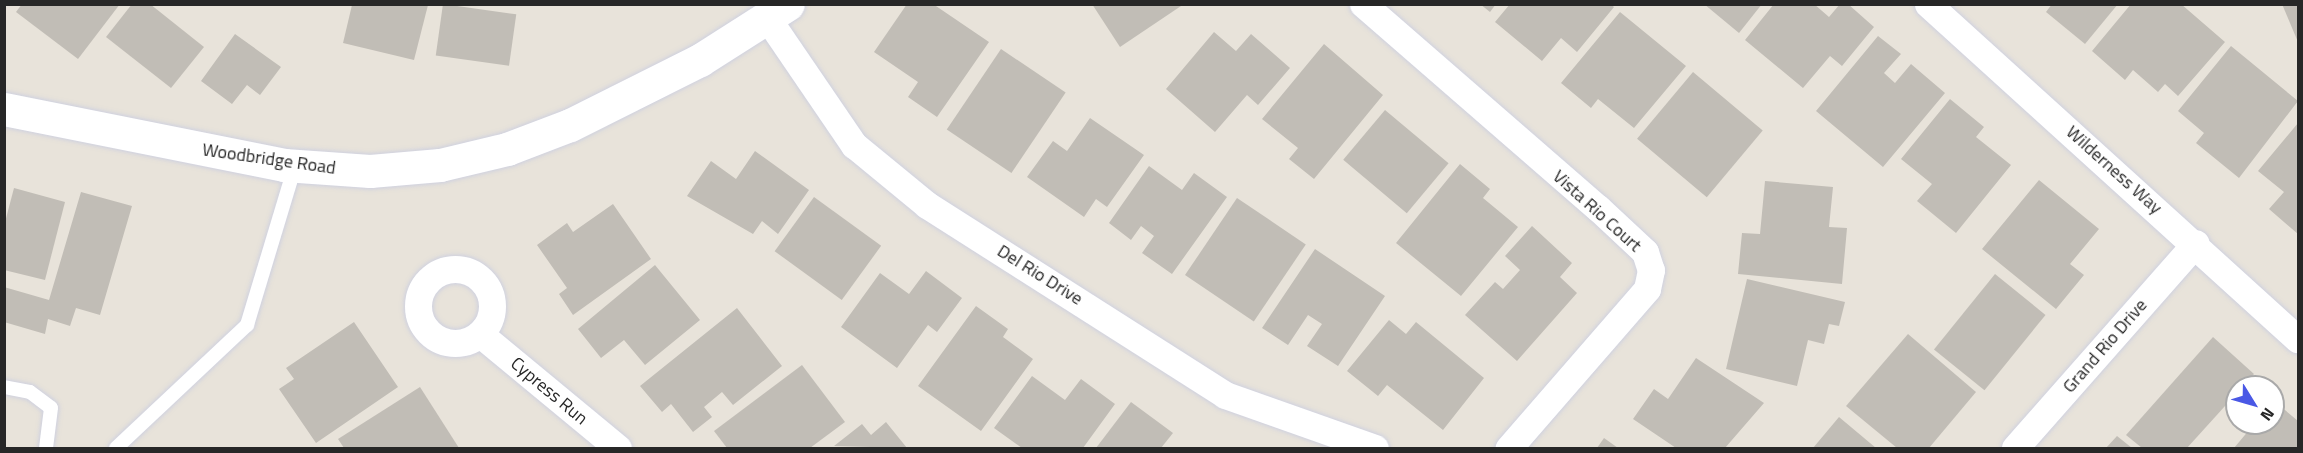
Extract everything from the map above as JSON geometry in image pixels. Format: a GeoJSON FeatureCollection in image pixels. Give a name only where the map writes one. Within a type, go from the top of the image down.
{"type":"FeatureCollection","features":[{"type":"Feature","properties":{"kind":"street","name":"Vista Rio Court"},"geometry":{"type":"LineString","coordinates":[[1363,4],[1598,208],[1645,252],[1651,270],[1647,289],[1509,448]]}},
{"type":"Feature","properties":{"kind":"street","name":"Wilderness Way"},"geometry":{"type":"LineString","coordinates":[[1928,4],[2196,243],[2298,339]]}},
{"type":"Feature","properties":{"kind":"street","name":"Woodbridge Road"},"geometry":{"type":"LineString","coordinates":[[4,109],[295,166],[403,169],[507,149],[655,84],[778,12]]}},
{"type":"Feature","properties":{"kind":"street","name":"Del Rio Drive"},"geometry":{"type":"LineString","coordinates":[[778,12],[854,145],[927,206],[1225,395],[1375,448]]}},
{"type":"Feature","properties":{"kind":"street","name":"Grand Rio Drive"},"geometry":{"type":"LineString","coordinates":[[2015,448],[2196,243]]}},
{"type":"Feature","properties":{"kind":"street","name":"Cypress Run"},"geometry":{"type":"LineString","coordinates":[[480,334],[618,448]]}},
{"type":"Feature","properties":{"kind":"lane"},"geometry":{"type":"LineString","coordinates":[[116,448],[247,325],[295,166]]}},
{"type":"Feature","properties":{"kind":"lane"},"geometry":{"type":"LineString","coordinates":[[4,387],[30,392],[51,408],[46,448]]}},
{"type":"Feature","properties":{"kind":"building"},"geometry":{"type":"Polygon","coordinates":[[[22,4],[120,4],[78,59],[16,12],[22,4]]]}},
{"type":"Feature","properties":{"kind":"building"},"geometry":{"type":"Polygon","coordinates":[[[132,4],[150,4],[204,47],[171,88],[106,37],[132,4]]]}},
{"type":"Feature","properties":{"kind":"building"},"geometry":{"type":"Polygon","coordinates":[[[443,4],[516,14],[509,66],[436,55],[443,4]]]}},
{"type":"Feature","properties":{"kind":"building"},"geometry":{"type":"Polygon","coordinates":[[[907,4],[933,4],[989,42],[937,117],[908,97],[918,82],[874,52],[907,4]]]}},
{"type":"Feature","properties":{"kind":"building"},"geometry":{"type":"Polygon","coordinates":[[[1092,4],[1184,4],[1120,47],[1092,4]]]}},
{"type":"Feature","properties":{"kind":"building"},"geometry":{"type":"Polygon","coordinates":[[[1480,4],[1496,4],[1490,12],[1480,4]]]}},
{"type":"Feature","properties":{"kind":"building"},"geometry":{"type":"Polygon","coordinates":[[[1510,4],[1611,4],[1614,7],[1577,52],[1561,38],[1542,61],[1495,22],[1510,4]]]}},
{"type":"Feature","properties":{"kind":"building"},"geometry":{"type":"Polygon","coordinates":[[[1704,4],[1762,4],[1739,33],[1704,4]]]}},
{"type":"Feature","properties":{"kind":"building"},"geometry":{"type":"Polygon","coordinates":[[[1774,4],[1814,4],[1829,17],[1840,4],[1848,4],[1874,27],[1842,66],[1830,56],[1803,88],[1745,40],[1774,4]]]}},
{"type":"Feature","properties":{"kind":"building"},"geometry":{"type":"Polygon","coordinates":[[[2052,4],[2118,4],[2085,44],[2046,12],[2052,4]]]}},
{"type":"Feature","properties":{"kind":"building"},"geometry":{"type":"Polygon","coordinates":[[[2131,4],[2181,4],[2225,42],[2178,96],[2165,84],[2158,92],[2133,70],[2125,80],[2092,51],[2131,4]]]}},
{"type":"Feature","properties":{"kind":"building"},"geometry":{"type":"Polygon","coordinates":[[[2282,4],[2298,4],[2298,42],[2282,4]]]}},
{"type":"Feature","properties":{"kind":"building"},"geometry":{"type":"Polygon","coordinates":[[[352,5],[428,5],[414,60],[343,43],[352,5]]]}},
{"type":"Feature","properties":{"kind":"building"},"geometry":{"type":"Polygon","coordinates":[[[1620,12],[1686,66],[1634,128],[1598,99],[1591,108],[1561,83],[1620,12]]]}},
{"type":"Feature","properties":{"kind":"building"},"geometry":{"type":"Polygon","coordinates":[[[1214,32],[1236,51],[1251,34],[1290,68],[1258,105],[1247,95],[1215,132],[1166,89],[1214,32]]]}},
{"type":"Feature","properties":{"kind":"building"},"geometry":{"type":"Polygon","coordinates":[[[235,34],[281,67],[260,95],[247,85],[232,104],[201,81],[235,34]]]}},
{"type":"Feature","properties":{"kind":"building"},"geometry":{"type":"Polygon","coordinates":[[[1878,36],[1901,54],[1884,73],[1895,83],[1911,64],[1945,93],[1883,167],[1816,111],[1878,36]]]}},
{"type":"Feature","properties":{"kind":"building"},"geometry":{"type":"Polygon","coordinates":[[[1324,44],[1383,95],[1314,179],[1289,159],[1298,148],[1262,119],[1324,44]]]}},
{"type":"Feature","properties":{"kind":"building"},"geometry":{"type":"Polygon","coordinates":[[[2231,46],[2298,101],[2239,178],[2196,143],[2204,133],[2178,111],[2231,46]]]}},
{"type":"Feature","properties":{"kind":"building"},"geometry":{"type":"Polygon","coordinates":[[[1001,49],[1066,93],[1011,173],[947,129],[1001,49]]]}},
{"type":"Feature","properties":{"kind":"building"},"geometry":{"type":"Polygon","coordinates":[[[1693,72],[1763,130],[1707,197],[1637,139],[1693,72]]]}},
{"type":"Feature","properties":{"kind":"building"},"geometry":{"type":"Polygon","coordinates":[[[1950,99],[1984,127],[1976,137],[2011,165],[1956,233],[1917,201],[1932,184],[1901,159],[1950,99]]]}},
{"type":"Feature","properties":{"kind":"building"},"geometry":{"type":"Polygon","coordinates":[[[1385,110],[1449,163],[1407,213],[1343,160],[1385,110]]]}},
{"type":"Feature","properties":{"kind":"building"},"geometry":{"type":"Polygon","coordinates":[[[1090,118],[1144,155],[1107,207],[1096,199],[1084,217],[1027,177],[1053,141],[1067,151],[1090,118]]]}},
{"type":"Feature","properties":{"kind":"building"},"geometry":{"type":"Polygon","coordinates":[[[2298,123],[2298,234],[2269,209],[2284,192],[2258,171],[2298,123]]]}},
{"type":"Feature","properties":{"kind":"building"},"geometry":{"type":"Polygon","coordinates":[[[755,151],[809,190],[778,234],[762,221],[753,234],[687,196],[711,161],[736,179],[755,151]]]}},
{"type":"Feature","properties":{"kind":"building"},"geometry":{"type":"Polygon","coordinates":[[[1460,164],[1490,189],[1483,198],[1518,227],[1461,296],[1396,243],[1460,164]]]}},
{"type":"Feature","properties":{"kind":"building"},"geometry":{"type":"Polygon","coordinates":[[[1149,166],[1182,190],[1194,173],[1227,197],[1172,274],[1142,253],[1154,236],[1141,226],[1131,240],[1109,223],[1149,166]]]}},
{"type":"Feature","properties":{"kind":"building"},"geometry":{"type":"Polygon","coordinates":[[[2039,180],[2099,229],[2070,264],[2084,275],[2056,309],[1982,249],[2039,180]]]}},
{"type":"Feature","properties":{"kind":"building"},"geometry":{"type":"Polygon","coordinates":[[[1765,181],[1833,187],[1829,227],[1847,228],[1842,284],[1738,274],[1742,233],[1760,234],[1765,181]]]}},
{"type":"Feature","properties":{"kind":"building"},"geometry":{"type":"Polygon","coordinates":[[[14,188],[65,202],[45,280],[4,270],[4,226],[14,188]]]}},
{"type":"Feature","properties":{"kind":"building"},"geometry":{"type":"Polygon","coordinates":[[[81,192],[132,206],[100,315],[76,308],[70,326],[48,319],[45,334],[4,322],[4,287],[49,300],[81,192]]]}},
{"type":"Feature","properties":{"kind":"building"},"geometry":{"type":"Polygon","coordinates":[[[814,197],[881,246],[842,300],[775,251],[814,197]]]}},
{"type":"Feature","properties":{"kind":"building"},"geometry":{"type":"Polygon","coordinates":[[[1237,198],[1306,244],[1254,322],[1185,275],[1237,198]]]}},
{"type":"Feature","properties":{"kind":"building"},"geometry":{"type":"Polygon","coordinates":[[[613,204],[651,259],[573,315],[559,294],[567,288],[537,245],[567,223],[573,232],[613,204]]]}},
{"type":"Feature","properties":{"kind":"building"},"geometry":{"type":"Polygon","coordinates":[[[1532,226],[1572,263],[1560,277],[1577,293],[1517,361],[1465,315],[1495,282],[1503,289],[1520,270],[1505,256],[1532,226]]]}},
{"type":"Feature","properties":{"kind":"building"},"geometry":{"type":"Polygon","coordinates":[[[1315,249],[1385,296],[1338,366],[1307,346],[1322,324],[1308,315],[1288,345],[1262,328],[1315,249]]]}},
{"type":"Feature","properties":{"kind":"building"},"geometry":{"type":"Polygon","coordinates":[[[655,265],[700,320],[645,365],[624,340],[601,358],[578,329],[655,265]]]}},
{"type":"Feature","properties":{"kind":"building"},"geometry":{"type":"Polygon","coordinates":[[[926,271],[962,298],[937,332],[928,325],[897,368],[841,327],[880,273],[909,294],[926,271]]]}},
{"type":"Feature","properties":{"kind":"building"},"geometry":{"type":"Polygon","coordinates":[[[1995,274],[2046,315],[1984,390],[1934,349],[1995,274]]]}},
{"type":"Feature","properties":{"kind":"building"},"geometry":{"type":"Polygon","coordinates":[[[1747,279],[1845,302],[1839,326],[1829,324],[1824,344],[1808,340],[1797,386],[1726,369],[1747,279]]]}},
{"type":"Feature","properties":{"kind":"building"},"geometry":{"type":"Polygon","coordinates":[[[976,306],[1008,329],[1003,337],[1033,359],[981,431],[918,386],[976,306]]]}},
{"type":"Feature","properties":{"kind":"building"},"geometry":{"type":"Polygon","coordinates":[[[737,308],[782,366],[733,405],[722,392],[704,407],[712,417],[693,432],[671,404],[662,412],[640,386],[737,308]]]}},
{"type":"Feature","properties":{"kind":"building"},"geometry":{"type":"Polygon","coordinates":[[[1389,320],[1406,334],[1416,322],[1484,378],[1443,430],[1387,385],[1378,396],[1347,371],[1389,320]]]}},
{"type":"Feature","properties":{"kind":"building"},"geometry":{"type":"Polygon","coordinates":[[[354,322],[398,387],[316,443],[279,389],[294,379],[286,368],[354,322]]]}},
{"type":"Feature","properties":{"kind":"building"},"geometry":{"type":"Polygon","coordinates":[[[1908,334],[1976,392],[1929,448],[1897,448],[1846,406],[1908,334]]]}},
{"type":"Feature","properties":{"kind":"building"},"geometry":{"type":"Polygon","coordinates":[[[2213,337],[2254,374],[2225,375],[2225,406],[2187,448],[2142,448],[2126,435],[2213,337]]]}},
{"type":"Feature","properties":{"kind":"building"},"geometry":{"type":"Polygon","coordinates":[[[1696,358],[1764,403],[1725,448],[1676,448],[1633,419],[1654,389],[1668,399],[1696,358]]]}},
{"type":"Feature","properties":{"kind":"building"},"geometry":{"type":"Polygon","coordinates":[[[802,365],[845,422],[810,448],[727,448],[714,431],[802,365]]]}},
{"type":"Feature","properties":{"kind":"building"},"geometry":{"type":"Polygon","coordinates":[[[1032,376],[1065,400],[1081,379],[1115,404],[1083,448],[1022,448],[994,428],[1032,376]]]}},
{"type":"Feature","properties":{"kind":"building"},"geometry":{"type":"Polygon","coordinates":[[[420,387],[459,448],[344,448],[338,439],[420,387]]]}},
{"type":"Feature","properties":{"kind":"building"},"geometry":{"type":"Polygon","coordinates":[[[1131,402],[1173,433],[1161,448],[1096,448],[1131,402]]]}},
{"type":"Feature","properties":{"kind":"building"},"geometry":{"type":"Polygon","coordinates":[[[2285,410],[2298,421],[2298,448],[2234,448],[2245,435],[2285,435],[2285,410]]]}},
{"type":"Feature","properties":{"kind":"building"},"geometry":{"type":"Polygon","coordinates":[[[1839,417],[1876,448],[1813,448],[1839,417]]]}},
{"type":"Feature","properties":{"kind":"building"},"geometry":{"type":"Polygon","coordinates":[[[886,422],[907,448],[834,446],[862,424],[871,435],[886,422]]]}},
{"type":"Feature","properties":{"kind":"building"},"geometry":{"type":"Polygon","coordinates":[[[2117,436],[2132,448],[2106,448],[2117,436]]]}},
{"type":"Feature","properties":{"kind":"building"},"geometry":{"type":"Polygon","coordinates":[[[1604,438],[1618,448],[1597,448],[1604,438]]]}}]}
